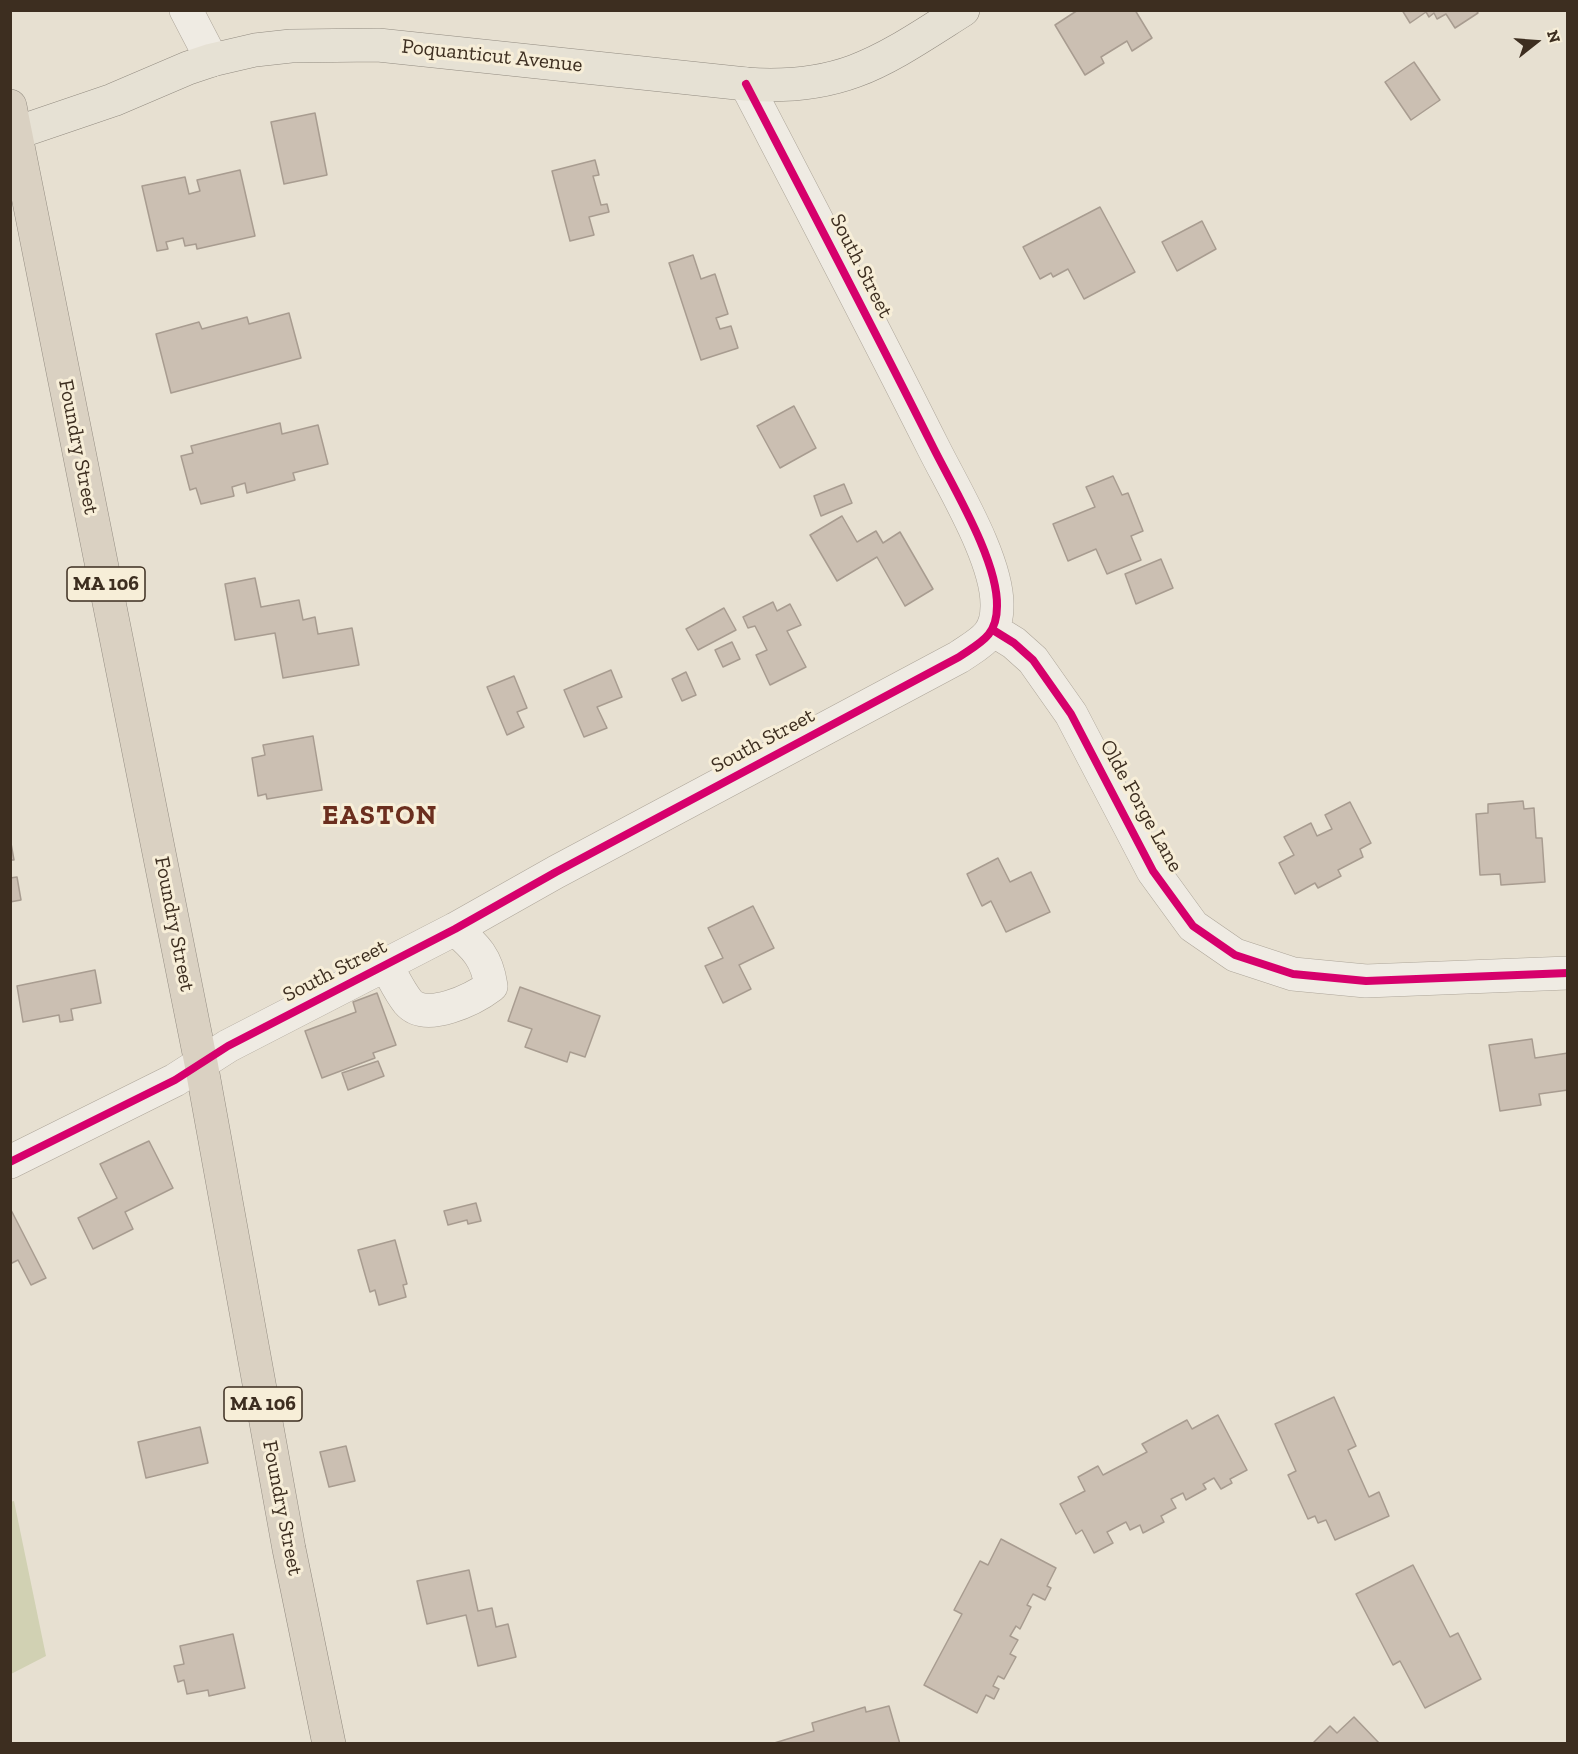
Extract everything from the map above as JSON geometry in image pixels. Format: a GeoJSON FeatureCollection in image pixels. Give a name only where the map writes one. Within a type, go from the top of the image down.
{"type":"FeatureCollection","features":[{"type":"Feature","properties":{"kind":"highway","name":"Foundry Street"},"geometry":{"type":"LineString","coordinates":[[12,127],[201,1063],[289,1550],[329,1743]]}},
{"type":"Feature","properties":{"kind":"main road","name":"Poquanticut Avenue"},"geometry":{"type":"LineString","coordinates":[[12,127],[113,100],[212,60],[277,46],[378,45],[746,84],[792,85],[825,81],[851,74],[890,56],[963,10]]}},
{"type":"Feature","properties":{"kind":"street"},"geometry":{"type":"LineString","coordinates":[[186,10],[212,60]]}},
{"type":"Feature","properties":{"kind":"street","name":"South Street"},"geometry":{"type":"LineString","coordinates":[[10,1162],[175,1080],[228,1046],[455,929],[556,872],[959,657],[984,640],[993,630],[997,594],[984,549],[870,321],[746,84]]}},
{"type":"Feature","properties":{"kind":"street","name":"Olde Forge Lane"},"geometry":{"type":"LineString","coordinates":[[993,630],[1014,643],[1033,660],[1071,714],[1153,871],[1193,926],[1235,954],[1293,974],[1366,981],[1568,973]]}},
{"type":"Feature","properties":{"kind":"street"},"geometry":{"type":"LineString","coordinates":[[386,965],[410,1004],[429,1011],[479,995],[491,986],[488,969],[477,948],[455,929]]}},
{"type":"Feature","properties":{"kind":"green space"},"geometry":{"type":"Polygon","coordinates":[[[14,1501],[46,1656],[11,1674],[10,1502],[14,1501]]]}},
{"type":"Feature","properties":{"kind":"building"},"geometry":{"type":"Polygon","coordinates":[[[1078,10],[1135,10],[1152,38],[1132,51],[1127,41],[1101,57],[1104,63],[1085,75],[1055,25],[1078,10]]]}},
{"type":"Feature","properties":{"kind":"building"},"geometry":{"type":"Polygon","coordinates":[[[1402,10],[1476,10],[1478,13],[1455,28],[1446,14],[1437,19],[1434,13],[1429,17],[1426,12],[1410,23],[1402,10]]]}},
{"type":"Feature","properties":{"kind":"building"},"geometry":{"type":"Polygon","coordinates":[[[1414,62],[1440,100],[1411,120],[1385,82],[1414,62]]]}},
{"type":"Feature","properties":{"kind":"building"},"geometry":{"type":"Polygon","coordinates":[[[315,113],[327,175],[284,184],[271,122],[315,113]]]}},
{"type":"Feature","properties":{"kind":"building"},"geometry":{"type":"Polygon","coordinates":[[[595,160],[599,175],[593,176],[601,205],[607,204],[609,212],[589,217],[594,235],[570,241],[552,171],[595,160]]]}},
{"type":"Feature","properties":{"kind":"building"},"geometry":{"type":"Polygon","coordinates":[[[240,170],[255,236],[197,249],[196,244],[185,246],[183,238],[166,242],[168,249],[157,251],[142,186],[185,177],[189,194],[200,191],[197,180],[240,170]]]}},
{"type":"Feature","properties":{"kind":"building"},"geometry":{"type":"Polygon","coordinates":[[[1100,207],[1135,272],[1084,299],[1068,269],[1053,277],[1051,273],[1040,279],[1023,247],[1100,207]]]}},
{"type":"Feature","properties":{"kind":"building"},"geometry":{"type":"Polygon","coordinates":[[[1202,221],[1216,249],[1177,271],[1162,242],[1202,221]]]}},
{"type":"Feature","properties":{"kind":"building"},"geometry":{"type":"Polygon","coordinates":[[[693,255],[701,279],[715,274],[728,314],[716,318],[720,329],[731,326],[738,348],[701,360],[669,263],[693,255]]]}},
{"type":"Feature","properties":{"kind":"building"},"geometry":{"type":"Polygon","coordinates":[[[289,313],[301,358],[171,393],[156,334],[199,322],[202,329],[247,317],[249,324],[289,313]]]}},
{"type":"Feature","properties":{"kind":"building"},"geometry":{"type":"Polygon","coordinates":[[[794,406],[816,448],[780,468],[757,426],[794,406]]]}},
{"type":"Feature","properties":{"kind":"building"},"geometry":{"type":"Polygon","coordinates":[[[280,423],[282,434],[318,425],[328,464],[293,473],[295,480],[247,493],[245,483],[232,487],[234,496],[201,504],[196,488],[190,490],[181,456],[193,453],[191,446],[280,423]]]}},
{"type":"Feature","properties":{"kind":"building"},"geometry":{"type":"Polygon","coordinates":[[[1113,476],[1122,495],[1128,493],[1143,531],[1131,536],[1141,560],[1107,574],[1096,549],[1068,561],[1053,524],[1095,507],[1086,487],[1113,476]]]}},
{"type":"Feature","properties":{"kind":"building"},"geometry":{"type":"Polygon","coordinates":[[[844,484],[852,503],[821,516],[814,496],[844,484]]]}},
{"type":"Feature","properties":{"kind":"building"},"geometry":{"type":"Polygon","coordinates":[[[842,516],[857,542],[876,531],[883,543],[900,532],[933,589],[905,606],[877,557],[837,581],[810,535],[842,516]]]}},
{"type":"Feature","properties":{"kind":"building"},"geometry":{"type":"Polygon","coordinates":[[[1161,559],[1173,588],[1136,604],[1125,574],[1161,559]]]}},
{"type":"Feature","properties":{"kind":"building"},"geometry":{"type":"Polygon","coordinates":[[[255,578],[261,607],[299,600],[303,620],[315,617],[318,634],[352,628],[359,665],[283,678],[275,633],[235,640],[225,584],[255,578]]]}},
{"type":"Feature","properties":{"kind":"building"},"geometry":{"type":"Polygon","coordinates":[[[773,602],[777,611],[790,604],[801,625],[787,631],[806,667],[770,685],[756,655],[767,650],[755,626],[748,628],[743,617],[773,602]]]}},
{"type":"Feature","properties":{"kind":"building"},"geometry":{"type":"Polygon","coordinates":[[[724,608],[736,630],[698,650],[686,629],[724,608]]]}},
{"type":"Feature","properties":{"kind":"building"},"geometry":{"type":"Polygon","coordinates":[[[732,642],[740,659],[723,667],[715,650],[732,642]]]}},
{"type":"Feature","properties":{"kind":"building"},"geometry":{"type":"Polygon","coordinates":[[[611,670],[622,697],[597,707],[607,728],[584,737],[564,690],[611,670]]]}},
{"type":"Feature","properties":{"kind":"building"},"geometry":{"type":"Polygon","coordinates":[[[686,672],[696,695],[682,701],[672,679],[686,672]]]}},
{"type":"Feature","properties":{"kind":"building"},"geometry":{"type":"Polygon","coordinates":[[[514,676],[527,708],[517,712],[524,727],[507,735],[487,687],[514,676]]]}},
{"type":"Feature","properties":{"kind":"building"},"geometry":{"type":"Polygon","coordinates":[[[313,736],[322,790],[267,799],[266,794],[258,796],[252,758],[265,755],[263,745],[313,736]]]}},
{"type":"Feature","properties":{"kind":"building"},"geometry":{"type":"Polygon","coordinates":[[[1523,801],[1524,809],[1534,808],[1536,838],[1542,838],[1545,882],[1501,885],[1500,874],[1480,875],[1476,814],[1488,813],[1488,804],[1523,801]]]}},
{"type":"Feature","properties":{"kind":"building"},"geometry":{"type":"Polygon","coordinates":[[[1350,802],[1371,843],[1360,849],[1363,857],[1338,870],[1341,876],[1318,888],[1315,883],[1295,894],[1279,863],[1294,855],[1284,837],[1311,823],[1317,836],[1332,829],[1325,815],[1350,802]]]}},
{"type":"Feature","properties":{"kind":"building"},"geometry":{"type":"Polygon","coordinates":[[[10,838],[14,860],[10,860],[10,838]]]}},
{"type":"Feature","properties":{"kind":"building"},"geometry":{"type":"Polygon","coordinates":[[[998,858],[1010,882],[1031,872],[1050,912],[1006,932],[991,901],[982,906],[967,874],[998,858]]]}},
{"type":"Feature","properties":{"kind":"building"},"geometry":{"type":"Polygon","coordinates":[[[17,877],[21,900],[10,902],[10,878],[17,877]]]}},
{"type":"Feature","properties":{"kind":"building"},"geometry":{"type":"Polygon","coordinates":[[[753,906],[774,948],[739,965],[751,989],[723,1003],[705,966],[723,958],[708,928],[753,906]]]}},
{"type":"Feature","properties":{"kind":"building"},"geometry":{"type":"Polygon","coordinates":[[[95,970],[101,1003],[71,1009],[73,1020],[60,1022],[59,1015],[23,1022],[17,986],[95,970]]]}},
{"type":"Feature","properties":{"kind":"building"},"geometry":{"type":"Polygon","coordinates":[[[520,987],[600,1016],[585,1057],[570,1052],[567,1062],[525,1047],[532,1029],[508,1021],[520,987]]]}},
{"type":"Feature","properties":{"kind":"building"},"geometry":{"type":"Polygon","coordinates":[[[377,993],[396,1045],[373,1053],[375,1058],[322,1078],[305,1031],[356,1012],[353,1002],[377,993]]]}},
{"type":"Feature","properties":{"kind":"building"},"geometry":{"type":"Polygon","coordinates":[[[1532,1039],[1535,1058],[1568,1053],[1568,1090],[1539,1094],[1541,1105],[1500,1111],[1489,1045],[1532,1039]]]}},
{"type":"Feature","properties":{"kind":"building"},"geometry":{"type":"Polygon","coordinates":[[[378,1061],[384,1076],[348,1090],[342,1073],[378,1061]]]}},
{"type":"Feature","properties":{"kind":"building"},"geometry":{"type":"Polygon","coordinates":[[[149,1141],[173,1188],[125,1212],[133,1229],[93,1249],[78,1218],[117,1198],[100,1164],[149,1141]]]}},
{"type":"Feature","properties":{"kind":"building"},"geometry":{"type":"Polygon","coordinates":[[[476,1203],[481,1221],[468,1224],[467,1220],[448,1225],[444,1211],[476,1203]]]}},
{"type":"Feature","properties":{"kind":"building"},"geometry":{"type":"Polygon","coordinates":[[[10,1208],[46,1278],[31,1285],[18,1260],[10,1264],[10,1208]]]}},
{"type":"Feature","properties":{"kind":"building"},"geometry":{"type":"Polygon","coordinates":[[[395,1240],[407,1284],[403,1285],[406,1297],[379,1305],[375,1290],[370,1292],[358,1250],[395,1240]]]}},
{"type":"Feature","properties":{"kind":"building"},"geometry":{"type":"Polygon","coordinates":[[[1334,1397],[1356,1446],[1348,1450],[1369,1497],[1379,1492],[1389,1516],[1335,1540],[1326,1520],[1318,1523],[1315,1516],[1308,1519],[1288,1475],[1296,1471],[1275,1424],[1334,1397]]]}},
{"type":"Feature","properties":{"kind":"building"},"geometry":{"type":"Polygon","coordinates":[[[1218,1415],[1247,1470],[1230,1479],[1232,1483],[1221,1489],[1214,1478],[1203,1484],[1206,1489],[1186,1500],[1183,1493],[1171,1499],[1176,1508],[1161,1516],[1164,1522],[1143,1533],[1140,1525],[1130,1530],[1126,1522],[1107,1532],[1113,1543],[1094,1553],[1082,1530],[1076,1534],[1060,1504],[1085,1491],[1078,1477],[1098,1466],[1103,1475],[1147,1452],[1142,1444],[1187,1420],[1192,1429],[1218,1415]]]}},
{"type":"Feature","properties":{"kind":"building"},"geometry":{"type":"Polygon","coordinates":[[[200,1427],[208,1463],[146,1478],[138,1442],[200,1427]]]}},
{"type":"Feature","properties":{"kind":"building"},"geometry":{"type":"Polygon","coordinates":[[[346,1446],[355,1481],[329,1487],[320,1452],[346,1446]]]}},
{"type":"Feature","properties":{"kind":"building"},"geometry":{"type":"Polygon","coordinates":[[[1001,1539],[1056,1568],[1047,1586],[1051,1588],[1045,1600],[1033,1594],[1027,1605],[1031,1607],[1020,1629],[1016,1626],[1010,1636],[1018,1640],[1010,1654],[1016,1657],[1004,1679],[998,1676],[993,1686],[999,1689],[994,1699],[986,1695],[977,1713],[924,1685],[962,1614],[954,1610],[980,1561],[988,1565],[1001,1539]]]}},
{"type":"Feature","properties":{"kind":"building"},"geometry":{"type":"Polygon","coordinates":[[[1413,1565],[1450,1637],[1458,1633],[1481,1679],[1425,1708],[1400,1661],[1393,1665],[1356,1594],[1413,1565]]]}},
{"type":"Feature","properties":{"kind":"building"},"geometry":{"type":"Polygon","coordinates":[[[469,1570],[478,1611],[492,1608],[496,1627],[508,1624],[516,1657],[478,1666],[466,1615],[427,1624],[417,1581],[469,1570]]]}},
{"type":"Feature","properties":{"kind":"building"},"geometry":{"type":"Polygon","coordinates":[[[233,1634],[245,1688],[209,1696],[208,1690],[187,1694],[184,1680],[178,1682],[174,1666],[184,1664],[180,1646],[233,1634]]]}},
{"type":"Feature","properties":{"kind":"building"},"geometry":{"type":"Polygon","coordinates":[[[889,1706],[900,1744],[771,1744],[814,1731],[812,1723],[865,1707],[866,1712],[889,1706]]]}},
{"type":"Feature","properties":{"kind":"building"},"geometry":{"type":"Polygon","coordinates":[[[1354,1717],[1380,1744],[1312,1744],[1330,1726],[1337,1733],[1354,1717]]]}},
{"type":"Feature","properties":{"kind":"cycle path"},"geometry":{"type":"LineString","coordinates":[[10,1162],[175,1080],[228,1046],[455,929],[556,872],[959,657],[981,642],[991,631],[997,606],[995,588],[983,547],[864,310],[746,84]]}},
{"type":"Feature","properties":{"kind":"cycle path"},"geometry":{"type":"LineString","coordinates":[[993,630],[1014,643],[1033,660],[1071,714],[1153,871],[1193,926],[1235,955],[1293,974],[1366,981],[1568,973]]}},
{"type":"Feature","properties":{"kind":"district","name":"EASTON"},"geometry":{"type":"Point","coordinates":[380,816]}}]}
